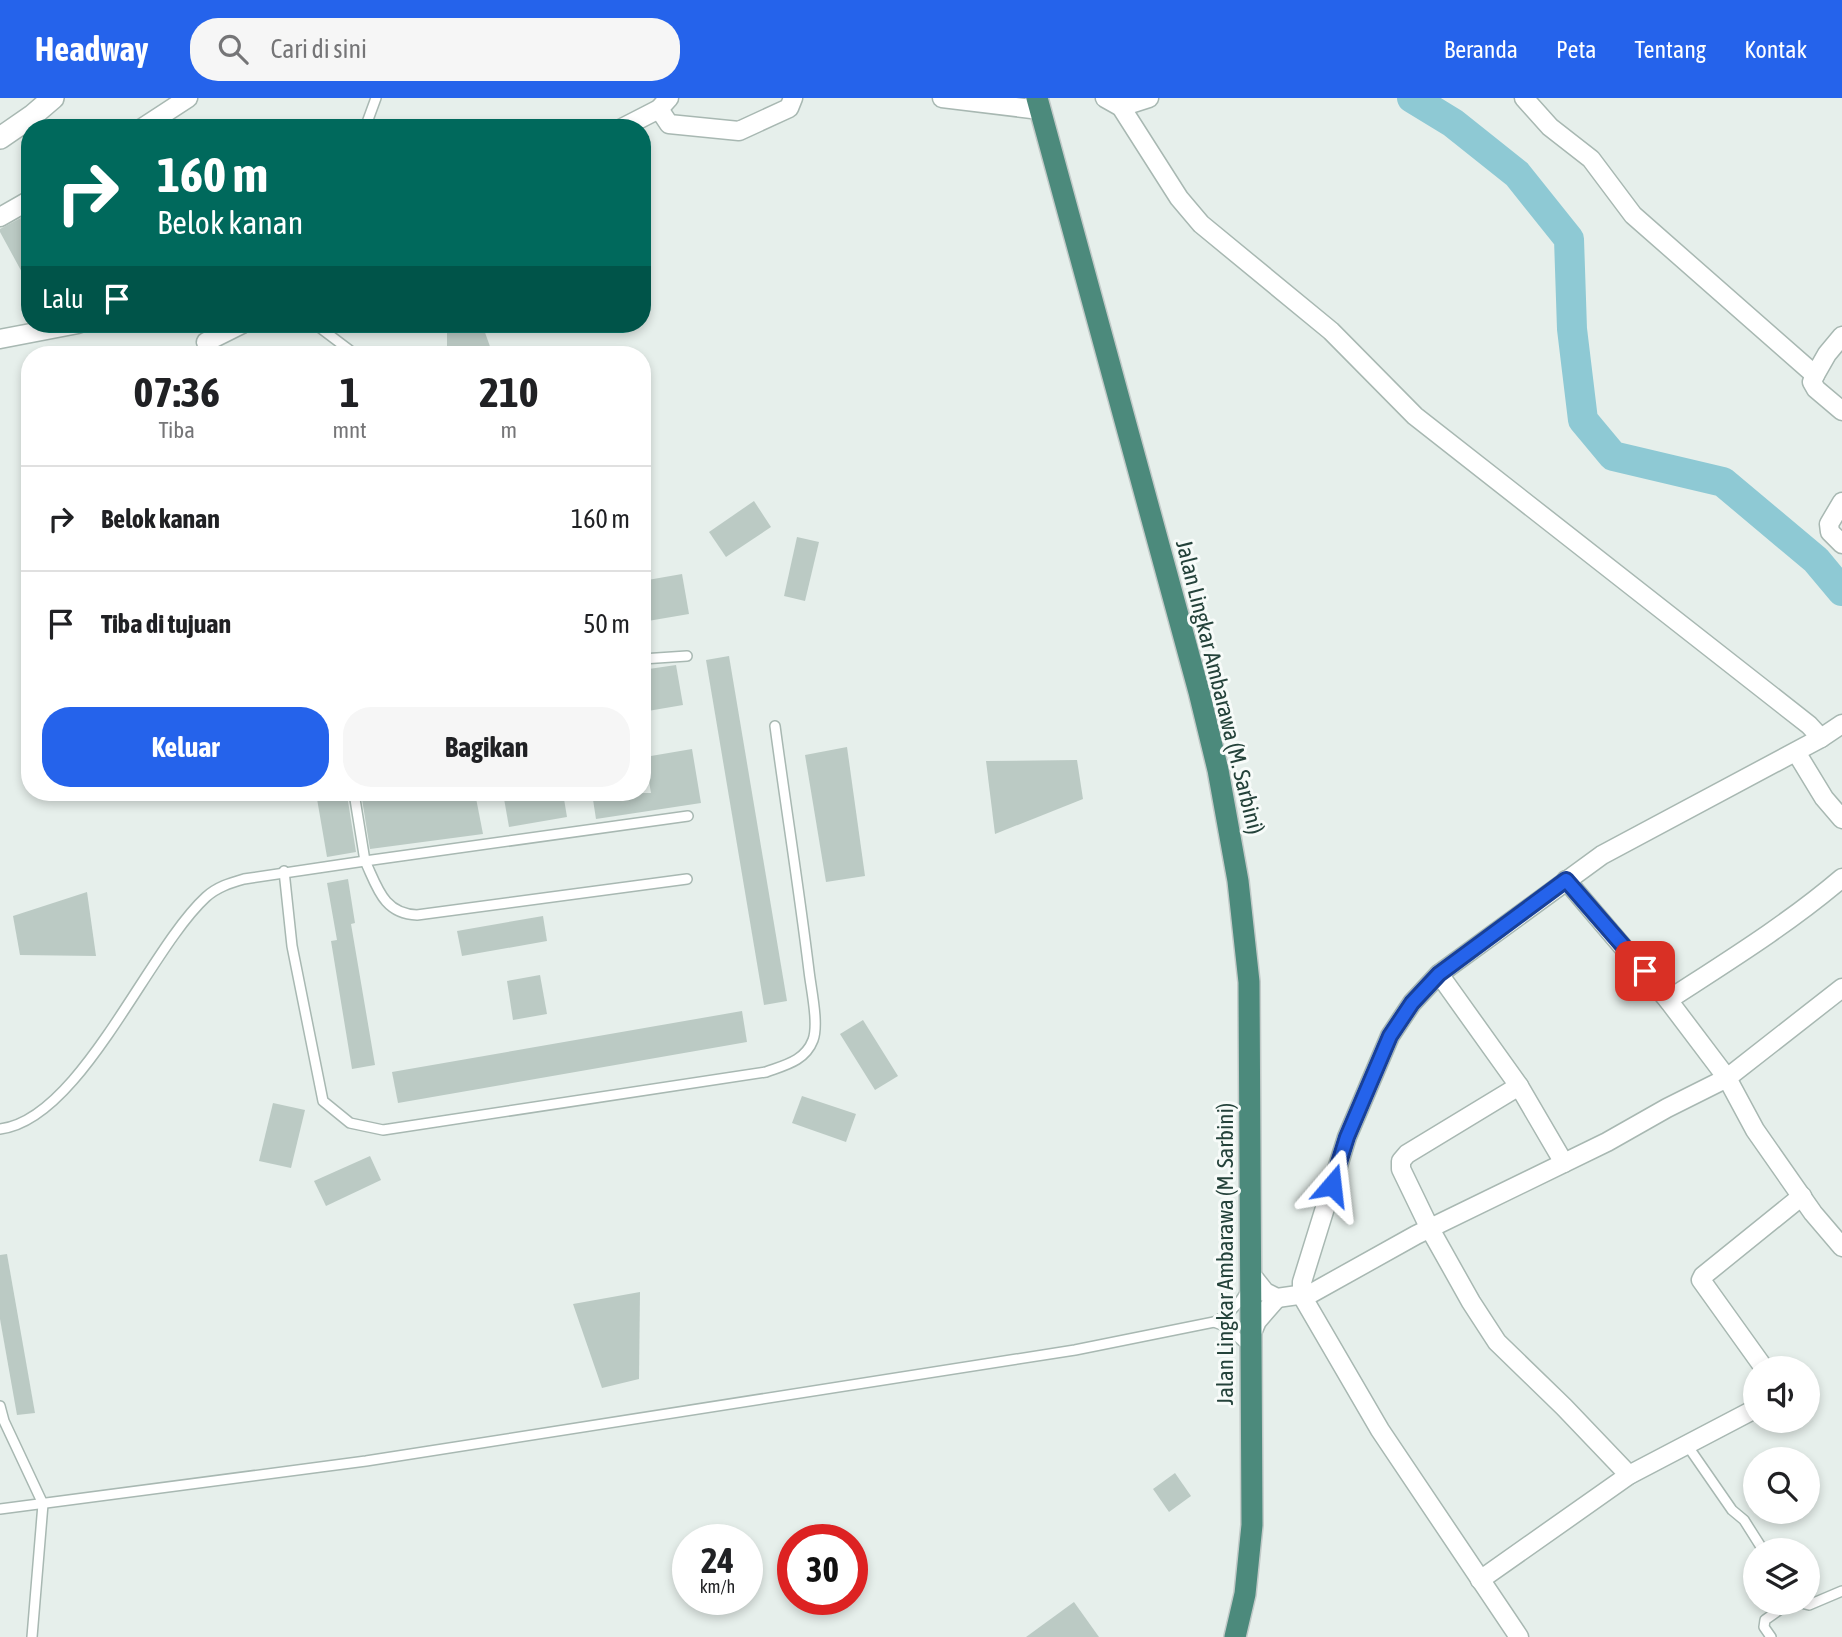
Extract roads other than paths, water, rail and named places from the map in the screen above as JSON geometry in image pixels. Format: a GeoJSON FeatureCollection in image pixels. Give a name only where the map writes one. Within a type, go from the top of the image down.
{"type":"FeatureCollection","features":[{"type":"Feature","properties":{"kind":"highway","name":"Jalan Lingkar Ambarawa (M. Sarbini)"},"geometry":{"type":"LineString","coordinates":[[1038,101],[1199,692],[1218,771],[1236,869],[1249,982],[1252,1525],[1245,1594],[1235,1637]]}},
{"type":"Feature","properties":{"kind":"street"},"geometry":{"type":"LineString","coordinates":[[29,119],[53,98]]}},
{"type":"Feature","properties":{"kind":"street"},"geometry":{"type":"LineString","coordinates":[[160,119],[188,98]]}},
{"type":"Feature","properties":{"kind":"street"},"geometry":{"type":"LineString","coordinates":[[638,119],[664,104],[669,124],[739,131],[789,108],[793,98]]}},
{"type":"Feature","properties":{"kind":"street"},"geometry":{"type":"LineString","coordinates":[[943,98],[1038,101]]}},
{"type":"Feature","properties":{"kind":"street"},"geometry":{"type":"LineString","coordinates":[[1105,98],[1121,107],[1179,198],[1201,224],[1331,331],[1415,416],[1809,725],[1835,731]]}},
{"type":"Feature","properties":{"kind":"street"},"geometry":{"type":"LineString","coordinates":[[1121,107],[1149,98]]}},
{"type":"Feature","properties":{"kind":"street"},"geometry":{"type":"LineString","coordinates":[[1524,98],[1550,127],[1591,159],[1633,215],[1815,375]]}},
{"type":"Feature","properties":{"kind":"street"},"geometry":{"type":"LineString","coordinates":[[0,138],[21,124]]}},
{"type":"Feature","properties":{"kind":"street"},"geometry":{"type":"LineString","coordinates":[[0,217],[21,205]]}},
{"type":"Feature","properties":{"kind":"street"},"geometry":{"type":"LineString","coordinates":[[0,339],[31,333]]}},
{"type":"Feature","properties":{"kind":"street"},"geometry":{"type":"LineString","coordinates":[[206,342],[224,333]]}},
{"type":"Feature","properties":{"kind":"street"},"geometry":{"type":"LineString","coordinates":[[1842,336],[1812,382],[1816,389],[1842,411]]}},
{"type":"Feature","properties":{"kind":"street"},"geometry":{"type":"LineString","coordinates":[[1842,502],[1829,524],[1830,532],[1842,544]]}},
{"type":"Feature","properties":{"kind":"street"},"geometry":{"type":"LineString","coordinates":[[1519,1637],[1380,1430],[1302,1296],[1303,1282],[1347,1137],[1390,1036],[1412,1003],[1439,974],[1602,855],[1835,731]]}},
{"type":"Feature","properties":{"kind":"street"},"geometry":{"type":"LineString","coordinates":[[1796,752],[1824,798],[1842,818]]}},
{"type":"Feature","properties":{"kind":"street"},"geometry":{"type":"LineString","coordinates":[[1668,1000],[1767,936],[1842,878]]}},
{"type":"Feature","properties":{"kind":"street"},"geometry":{"type":"LineString","coordinates":[[1566,880],[1668,1000],[1727,1078],[1755,1130],[1813,1213],[1842,1247]]}},
{"type":"Feature","properties":{"kind":"street"},"geometry":{"type":"LineString","coordinates":[[1439,974],[1519,1086],[1564,1163]]}},
{"type":"Feature","properties":{"kind":"street"},"geometry":{"type":"LineString","coordinates":[[1250,1279],[1276,1298],[1302,1296],[1336,1281],[1416,1235],[1564,1163],[1727,1078],[1842,988]]}},
{"type":"Feature","properties":{"kind":"street"},"geometry":{"type":"LineString","coordinates":[[1519,1086],[1408,1154],[1401,1161],[1401,1168],[1430,1229],[1497,1342],[1629,1475]]}},
{"type":"Feature","properties":{"kind":"street"},"geometry":{"type":"LineString","coordinates":[[1755,1356],[1701,1280],[1802,1196]]}},
{"type":"Feature","properties":{"kind":"street"},"geometry":{"type":"LineString","coordinates":[[1251,1345],[1257,1321],[1276,1298]]}},
{"type":"Feature","properties":{"kind":"street"},"geometry":{"type":"LineString","coordinates":[[1480,1580],[1629,1475],[1743,1416]]}},
{"type":"Feature","properties":{"kind":"lane"},"geometry":{"type":"LineString","coordinates":[[368,119],[376,98]]}},
{"type":"Feature","properties":{"kind":"lane"},"geometry":{"type":"LineString","coordinates":[[327,333],[344,346]]}},
{"type":"Feature","properties":{"kind":"lane"},"geometry":{"type":"LineString","coordinates":[[651,658],[687,656]]}},
{"type":"Feature","properties":{"kind":"lane"},"geometry":{"type":"LineString","coordinates":[[284,871],[292,946],[323,1101],[350,1123],[383,1130],[766,1072],[797,1061],[807,1052],[814,1037],[798,884],[775,726]]}},
{"type":"Feature","properties":{"kind":"lane"},"geometry":{"type":"LineString","coordinates":[[355,801],[365,860],[381,896],[403,915],[687,879]]}},
{"type":"Feature","properties":{"kind":"lane"},"geometry":{"type":"LineString","coordinates":[[0,1129],[35,1117],[67,1086],[206,896],[225,884],[284,871],[688,816]]}},
{"type":"Feature","properties":{"kind":"lane"},"geometry":{"type":"LineString","coordinates":[[0,1509],[421,1452],[1074,1350],[1214,1322],[1227,1315],[1238,1304],[1250,1279]]}},
{"type":"Feature","properties":{"kind":"lane"},"geometry":{"type":"LineString","coordinates":[[1214,1322],[1227,1327],[1251,1345]]}},
{"type":"Feature","properties":{"kind":"lane"},"geometry":{"type":"LineString","coordinates":[[0,1406],[4,1421],[43,1504],[32,1637]]}},
{"type":"Feature","properties":{"kind":"lane"},"geometry":{"type":"LineString","coordinates":[[1687,1446],[1755,1538]]}},
{"type":"Feature","properties":{"kind":"lane"},"geometry":{"type":"LineString","coordinates":[[1820,1600],[1842,1591]]}},
{"type":"Feature","properties":{"kind":"lane"},"geometry":{"type":"LineString","coordinates":[[1772,1615],[1765,1620],[1764,1627],[1772,1637]]}},
{"type":"Feature","properties":{"kind":"waterway"},"geometry":{"type":"LineString","coordinates":[[1412,98],[1453,123],[1517,174],[1569,239],[1572,329],[1583,420],[1613,456],[1723,482],[1816,560],[1842,591]]}}]}
